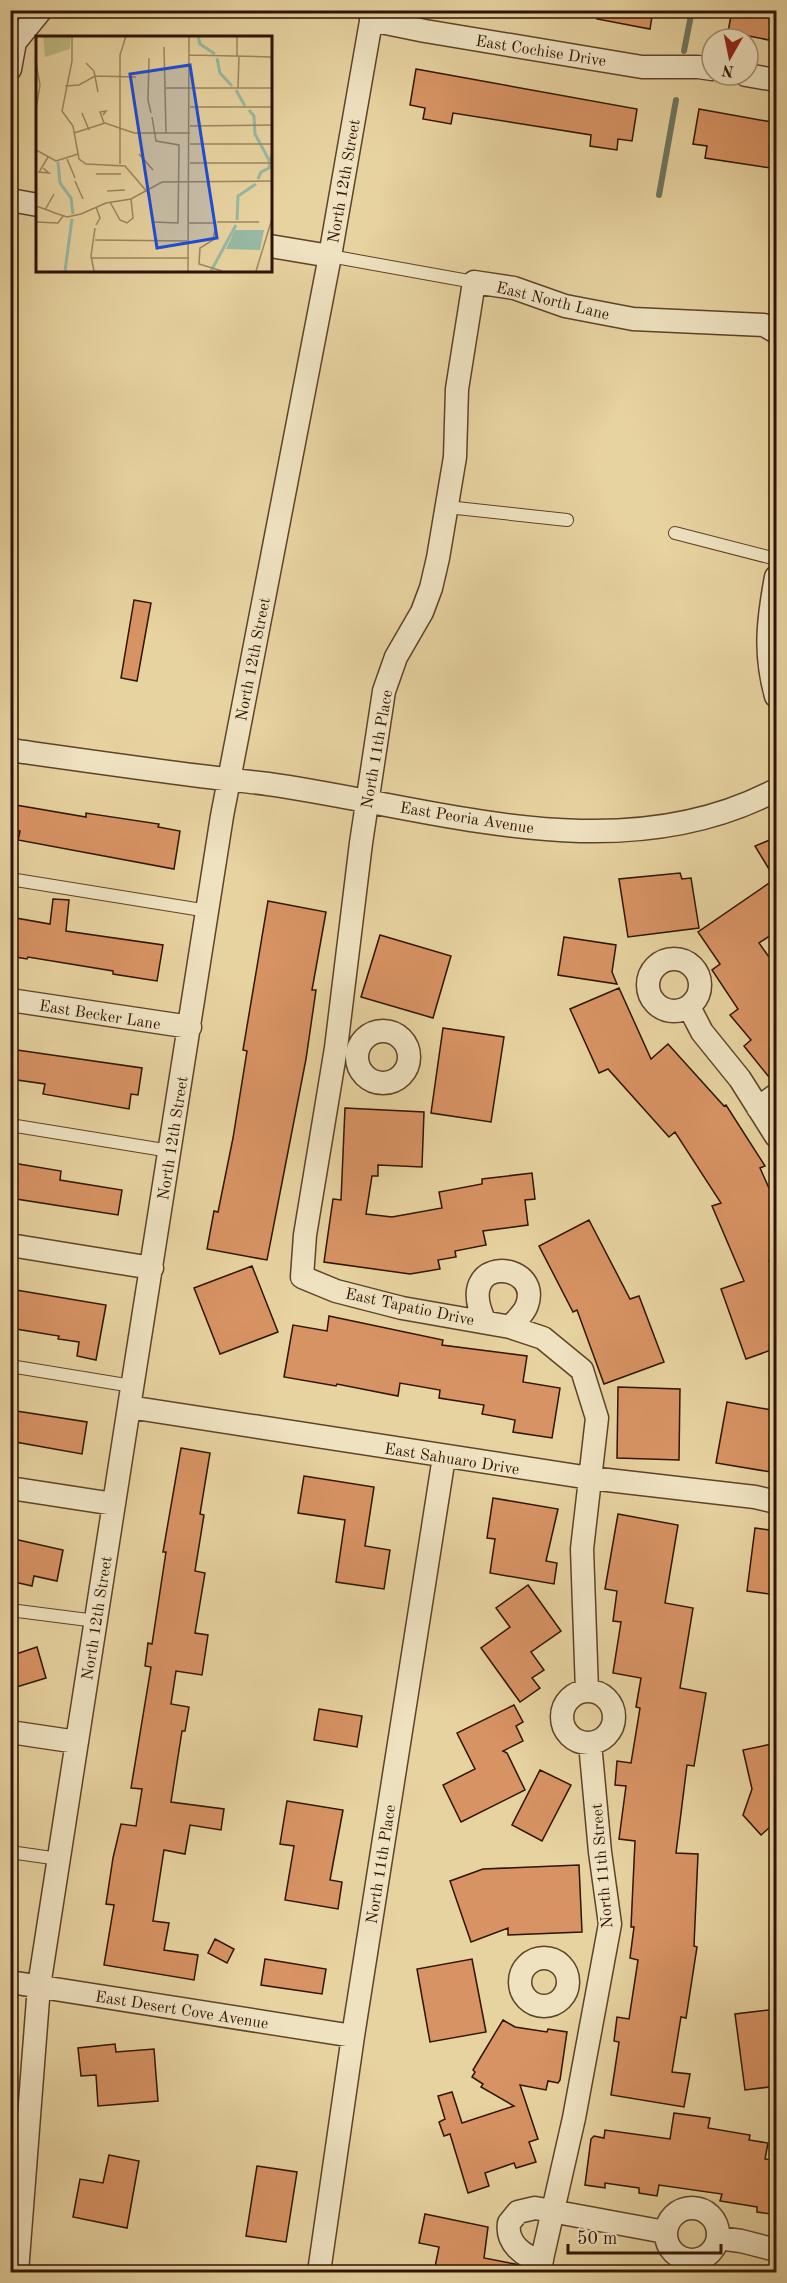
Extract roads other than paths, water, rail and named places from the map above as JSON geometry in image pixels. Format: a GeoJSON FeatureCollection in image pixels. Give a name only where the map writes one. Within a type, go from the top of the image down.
{"type":"FeatureCollection","features":[{"type":"Feature","properties":{"kind":"street"},"geometry":{"type":"LineString","coordinates":[[10,69],[15,42],[41,10]]}},
{"type":"Feature","properties":{"kind":"street","name":"East Cochise Drive"},"geometry":{"type":"LineString","coordinates":[[372,15],[424,31],[642,67],[700,67]]}},
{"type":"Feature","properties":{"kind":"street","name":"North 12th Street"},"geometry":{"type":"LineString","coordinates":[[17,2272],[39,1986],[76,1742],[229,780],[330,256],[372,15]]}},
{"type":"Feature","properties":{"kind":"street"},"geometry":{"type":"LineString","coordinates":[[760,77],[777,80]]}},
{"type":"Feature","properties":{"kind":"street"},"geometry":{"type":"LineString","coordinates":[[10,200],[36,205]]}},
{"type":"Feature","properties":{"kind":"street"},"geometry":{"type":"LineString","coordinates":[[272,246],[330,256]]}},
{"type":"Feature","properties":{"kind":"street","name":"East North Lane"},"geometry":{"type":"LineString","coordinates":[[474,282],[514,288],[565,306],[633,319],[764,326],[777,332]]}},
{"type":"Feature","properties":{"kind":"street","name":"North 11th Place"},"geometry":{"type":"LineString","coordinates":[[302,1277],[305,1236],[347,1050],[367,800],[384,692],[396,657],[422,612],[431,588],[455,457],[457,389],[474,282]]}},
{"type":"Feature","properties":{"kind":"street"},"geometry":{"type":"LineString","coordinates":[[777,577],[768,621],[770,674],[777,696]]}},
{"type":"Feature","properties":{"kind":"street","name":"East Peoria Avenue"},"geometry":{"type":"LineString","coordinates":[[10,750],[267,784],[530,828],[591,832],[656,826],[721,812],[760,798],[777,789]]}},
{"type":"Feature","properties":{"kind":"street","name":"East Becker Lane"},"geometry":{"type":"LineString","coordinates":[[10,1000],[190,1028]]}},
{"type":"Feature","properties":{"kind":"street"},"geometry":{"type":"LineString","coordinates":[[689,1007],[702,1032],[740,1078],[777,1136]]}},
{"type":"Feature","properties":{"kind":"street"},"geometry":{"type":"LineString","coordinates":[[758,1108],[777,1095]]}},
{"type":"Feature","properties":{"kind":"street"},"geometry":{"type":"LineString","coordinates":[[10,1245],[152,1268]]}},
{"type":"Feature","properties":{"kind":"street","name":"East Tapatio Drive"},"geometry":{"type":"LineString","coordinates":[[485,1322],[477,1301],[477,1291],[486,1276],[496,1271],[506,1270],[520,1277],[525,1283],[529,1296],[524,1312],[510,1327]]}},
{"type":"Feature","properties":{"kind":"street","name":"East Tapatio Drive"},"geometry":{"type":"LineString","coordinates":[[302,1277],[336,1291],[402,1308],[510,1327],[543,1338],[582,1371],[597,1418],[590,1478]]}},
{"type":"Feature","properties":{"kind":"street","name":"East Sahuaro Drive"},"geometry":{"type":"LineString","coordinates":[[131,1397],[444,1457],[590,1478],[755,1497],[777,1502]]}},
{"type":"Feature","properties":{"kind":"street","name":"North 11th Place"},"geometry":{"type":"LineString","coordinates":[[319,2272],[353,2036],[444,1457]]}},
{"type":"Feature","properties":{"kind":"street"},"geometry":{"type":"LineString","coordinates":[[587,1690],[582,1549],[590,1478]]}},
{"type":"Feature","properties":{"kind":"street"},"geometry":{"type":"LineString","coordinates":[[10,1488],[114,1504]]}},
{"type":"Feature","properties":{"kind":"street"},"geometry":{"type":"LineString","coordinates":[[587,1690],[602,1695],[608,1700],[614,1715],[614,1723],[605,1737],[590,1743],[574,1739],[568,1733],[562,1718],[566,1702],[572,1696],[587,1690]]}},
{"type":"Feature","properties":{"kind":"street"},"geometry":{"type":"LineString","coordinates":[[10,1732],[76,1742]]}},
{"type":"Feature","properties":{"kind":"street","name":"North 11th Street"},"geometry":{"type":"LineString","coordinates":[[541,2266],[574,2118],[610,1924],[600,1852],[590,1743]]}},
{"type":"Feature","properties":{"kind":"street","name":"East Desert Cove Avenue"},"geometry":{"type":"LineString","coordinates":[[10,1982],[353,2036]]}},
{"type":"Feature","properties":{"kind":"street"},"geometry":{"type":"LineString","coordinates":[[568,1986],[599,1988]]}},
{"type":"Feature","properties":{"kind":"street","name":"North 11th Street"},"geometry":{"type":"LineString","coordinates":[[541,2266],[519,2249],[510,2237],[509,2223],[518,2212],[525,2210],[535,2208],[552,2211]]}},
{"type":"Feature","properties":{"kind":"street"},"geometry":{"type":"LineString","coordinates":[[691,2208],[698,2209],[711,2217],[716,2223],[718,2238],[711,2252],[697,2260],[689,2260],[674,2254],[666,2240],[666,2232],[671,2218],[683,2209],[691,2208]]}},
{"type":"Feature","properties":{"kind":"street"},"geometry":{"type":"LineString","coordinates":[[552,2211],[666,2232]]}},
{"type":"Feature","properties":{"kind":"street"},"geometry":{"type":"LineString","coordinates":[[718,2238],[777,2250]]}},
{"type":"Feature","properties":{"kind":"lane","name":"East North Lane"},"geometry":{"type":"LineString","coordinates":[[330,256],[474,282]]}},
{"type":"Feature","properties":{"kind":"lane"},"geometry":{"type":"LineString","coordinates":[[447,507],[567,520]]}},
{"type":"Feature","properties":{"kind":"lane"},"geometry":{"type":"LineString","coordinates":[[675,533],[777,559]]}},
{"type":"Feature","properties":{"kind":"lane"},"geometry":{"type":"LineString","coordinates":[[10,879],[208,911]]}},
{"type":"Feature","properties":{"kind":"lane"},"geometry":{"type":"LineString","coordinates":[[10,1125],[170,1151]]}},
{"type":"Feature","properties":{"kind":"lane"},"geometry":{"type":"LineString","coordinates":[[10,1366],[131,1397]]}},
{"type":"Feature","properties":{"kind":"lane"},"geometry":{"type":"LineString","coordinates":[[10,1610],[96,1621]]}},
{"type":"Feature","properties":{"kind":"lane"},"geometry":{"type":"LineString","coordinates":[[10,1852],[59,1859]]}},
{"type":"Feature","properties":{"kind":"waterway"},"geometry":{"type":"LineString","coordinates":[[684,51],[692,10]]}},
{"type":"Feature","properties":{"kind":"waterway"},"geometry":{"type":"LineString","coordinates":[[659,195],[676,100]]}}]}
